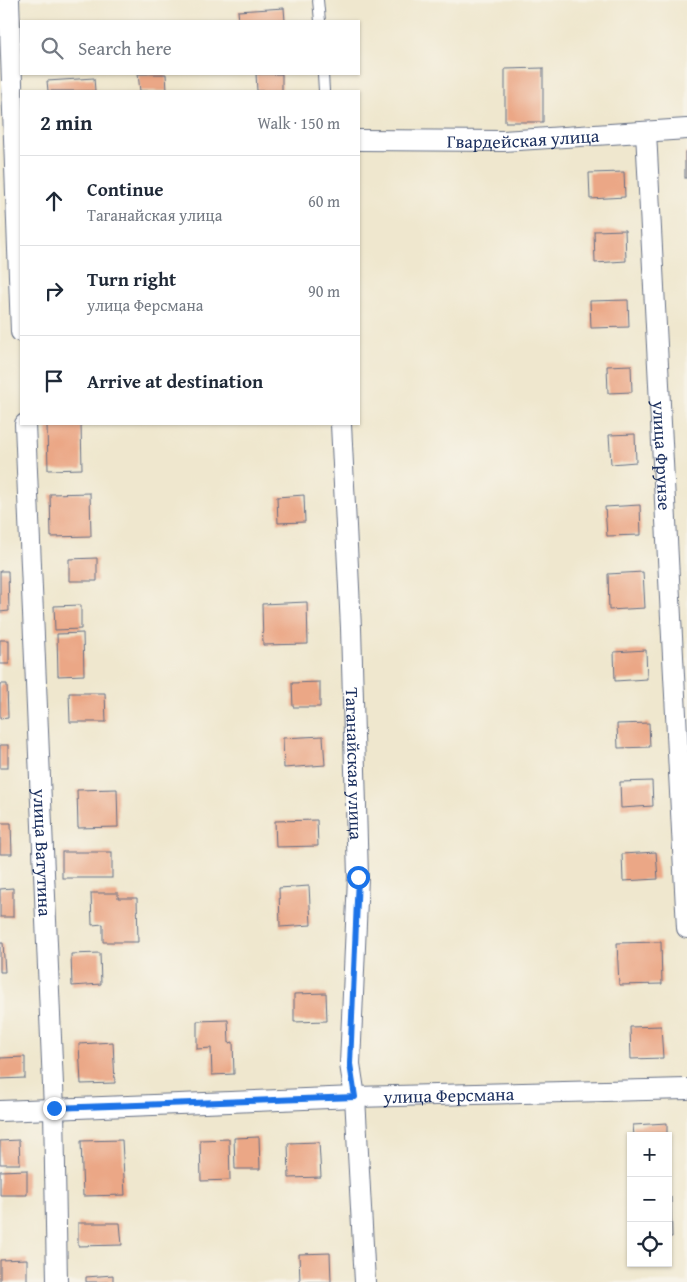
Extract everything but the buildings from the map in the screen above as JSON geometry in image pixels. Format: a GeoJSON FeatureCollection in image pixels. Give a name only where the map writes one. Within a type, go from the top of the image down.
{"type":"FeatureCollection","features":[{"type":"Feature","properties":{"kind":"street"},"geometry":{"type":"LineString","coordinates":[[9,0],[12,140],[20,311]]}},
{"type":"Feature","properties":{"kind":"street","name":"Гвардейская улица"},"geometry":{"type":"LineString","coordinates":[[360,140],[503,140],[687,129]]}},
{"type":"Feature","properties":{"kind":"street","name":"улица Фрунзе"},"geometry":{"type":"LineString","coordinates":[[646,132],[687,928]]}},
{"type":"Feature","properties":{"kind":"street","name":"улица Ватутина"},"geometry":{"type":"LineString","coordinates":[[25,425],[54,1108],[57,1282]]}},
{"type":"Feature","properties":{"kind":"street","name":"Таганайская улица"},"geometry":{"type":"LineString","coordinates":[[341,425],[351,628],[358,877],[350,1064],[355,1097],[365,1282]]}},
{"type":"Feature","properties":{"kind":"street","name":"улица Ферсмана"},"geometry":{"type":"LineString","coordinates":[[0,1111],[355,1097],[687,1089]]}},
{"type":"Feature","properties":{"kind":"lane"},"geometry":{"type":"LineString","coordinates":[[318,0],[320,20]]}},
{"type":"Feature","properties":{"kind":"lane"},"geometry":{"type":"LineString","coordinates":[[323,75],[324,90]]}},
{"type":"Feature","properties":{"kind":"route"},"geometry":{"type":"LineString","coordinates":[[54,1108],[355,1097],[350,1064],[358,877]]}}]}
